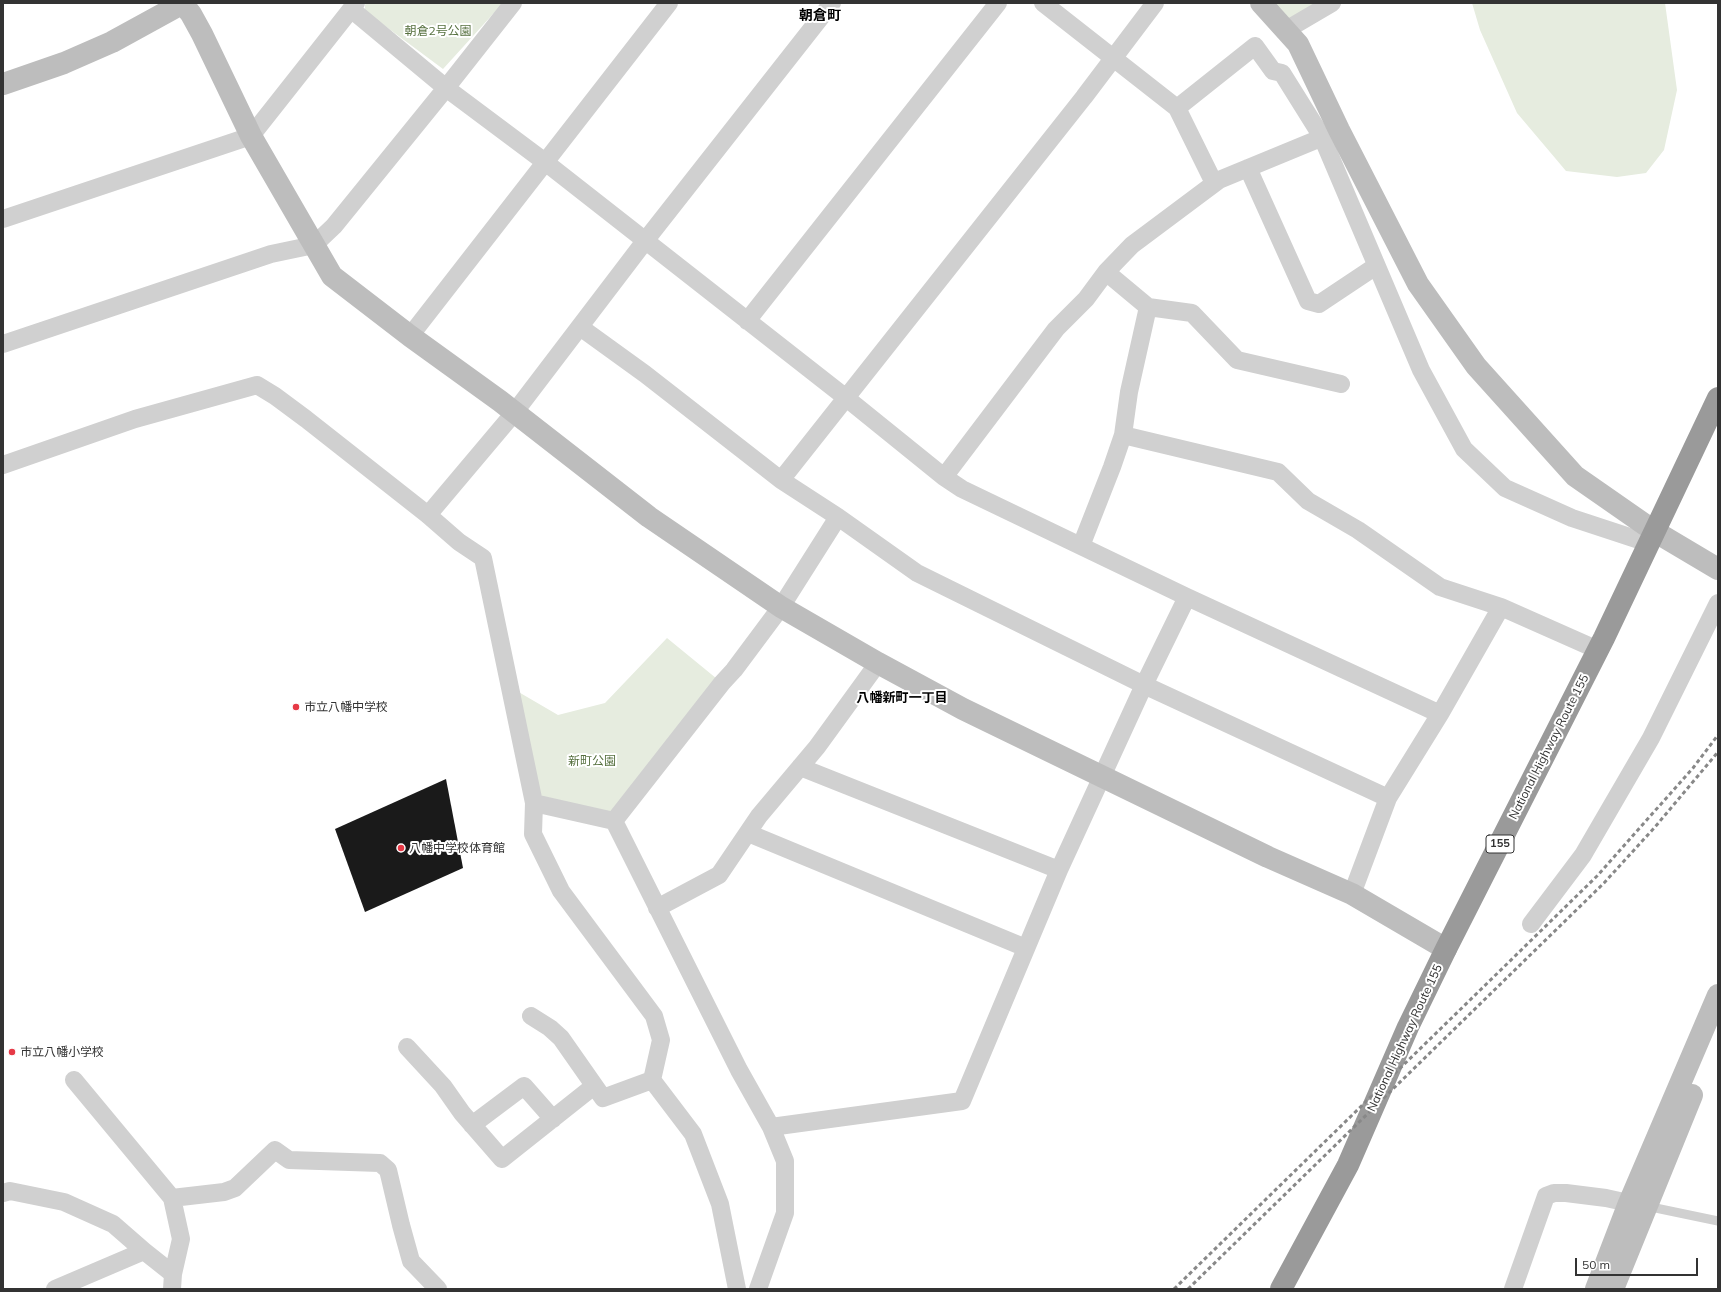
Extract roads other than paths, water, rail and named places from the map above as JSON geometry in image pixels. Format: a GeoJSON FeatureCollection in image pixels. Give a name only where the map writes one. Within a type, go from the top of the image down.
{"type":"FeatureCollection","features":[{"type":"Feature","properties":{"kind":"highway","name":"National Highway Route 155"},"geometry":{"type":"LineString","coordinates":[[1281,1289],[1348,1165],[1406,1033],[1446,949],[1598,650],[1718,398]]}},
{"type":"Feature","properties":{"kind":"street"},"geometry":{"type":"LineString","coordinates":[[3,84],[64,63],[112,42],[183,3],[202,34],[251,136],[332,276],[649,517],[781,607],[878,663],[963,709],[1268,857],[1352,894],[1446,949]]}},
{"type":"Feature","properties":{"kind":"street"},"geometry":{"type":"LineString","coordinates":[[3,344],[270,254],[314,245],[334,226],[446,88],[512,3]]}},
{"type":"Feature","properties":{"kind":"street"},"geometry":{"type":"LineString","coordinates":[[410,336],[669,3]]}},
{"type":"Feature","properties":{"kind":"street"},"geometry":{"type":"LineString","coordinates":[[428,515],[514,413],[645,241],[832,3]]}},
{"type":"Feature","properties":{"kind":"street"},"geometry":{"type":"LineString","coordinates":[[747,321],[998,3]]}},
{"type":"Feature","properties":{"kind":"street"},"geometry":{"type":"LineString","coordinates":[[1043,3],[1176,108],[1214,183]]}},
{"type":"Feature","properties":{"kind":"street"},"geometry":{"type":"LineString","coordinates":[[781,480],[1084,97],[1155,3]]}},
{"type":"Feature","properties":{"kind":"street"},"geometry":{"type":"LineString","coordinates":[[1261,3],[1298,44],[1331,134],[1376,266],[1421,370],[1464,449],[1505,488],[1572,518],[1651,537],[1718,569]]}},
{"type":"Feature","properties":{"kind":"street"},"geometry":{"type":"LineString","coordinates":[[1286,30],[1332,3]]}},
{"type":"Feature","properties":{"kind":"street"},"geometry":{"type":"LineString","coordinates":[[3,219],[251,136],[354,6],[446,88],[545,162],[846,397],[944,477],[962,488],[1187,597],[1440,714]]}},
{"type":"Feature","properties":{"kind":"street"},"geometry":{"type":"LineString","coordinates":[[1176,108],[1255,46],[1273,71],[1282,73],[1331,134],[1418,284],[1476,366],[1575,476],[1651,537]]}},
{"type":"Feature","properties":{"kind":"street"},"geometry":{"type":"LineString","coordinates":[[944,477],[1056,329],[1086,299],[1106,272],[1132,245],[1214,183],[1331,134]]}},
{"type":"Feature","properties":{"kind":"street"},"geometry":{"type":"LineString","coordinates":[[1248,168],[1308,301],[1319,304],[1376,266]]}},
{"type":"Feature","properties":{"kind":"street"},"geometry":{"type":"LineString","coordinates":[[1106,272],[1148,307],[1192,313],[1237,360],[1341,384]]}},
{"type":"Feature","properties":{"kind":"street"},"geometry":{"type":"LineString","coordinates":[[1081,546],[1123,435],[1129,392],[1148,307]]}},
{"type":"Feature","properties":{"kind":"street"},"geometry":{"type":"LineString","coordinates":[[580,327],[645,374],[781,480],[838,517],[917,573],[1144,685],[1388,798]]}},
{"type":"Feature","properties":{"kind":"street"},"geometry":{"type":"LineString","coordinates":[[3,465],[135,419],[257,385],[275,396],[306,419],[428,515],[459,542],[483,558],[534,803],[533,834],[561,891],[654,1016],[661,1040],[652,1080],[693,1134],[720,1204],[737,1289]]}},
{"type":"Feature","properties":{"kind":"street"},"geometry":{"type":"LineString","coordinates":[[1123,435],[1278,472],[1308,501],[1358,530],[1440,587],[1502,607],[1598,650]]}},
{"type":"Feature","properties":{"kind":"street"},"geometry":{"type":"LineString","coordinates":[[614,821],[722,683],[734,670],[781,607],[838,517]]}},
{"type":"Feature","properties":{"kind":"street"},"geometry":{"type":"LineString","coordinates":[[771,1127],[962,1101],[1059,870],[1144,685],[1187,597]]}},
{"type":"Feature","properties":{"kind":"street"},"geometry":{"type":"LineString","coordinates":[[1531,924],[1583,855],[1651,738],[1718,603]]}},
{"type":"Feature","properties":{"kind":"street"},"geometry":{"type":"LineString","coordinates":[[1352,894],[1388,798],[1440,714],[1502,607]]}},
{"type":"Feature","properties":{"kind":"street"},"geometry":{"type":"LineString","coordinates":[[657,908],[719,875],[759,816],[818,747],[878,663]]}},
{"type":"Feature","properties":{"kind":"street"},"geometry":{"type":"LineString","coordinates":[[800,767],[1059,870]]}},
{"type":"Feature","properties":{"kind":"street"},"geometry":{"type":"LineString","coordinates":[[534,803],[614,821]]}},
{"type":"Feature","properties":{"kind":"street"},"geometry":{"type":"LineString","coordinates":[[614,821],[739,1070],[771,1127],[785,1161],[784,1213],[758,1289]]}},
{"type":"Feature","properties":{"kind":"street"},"geometry":{"type":"LineString","coordinates":[[748,833],[1026,948]]}},
{"type":"Feature","properties":{"kind":"street"},"geometry":{"type":"LineString","coordinates":[[1613,1289],[1637,1204],[1718,995]]}},
{"type":"Feature","properties":{"kind":"street"},"geometry":{"type":"LineString","coordinates":[[531,1016],[550,1028],[561,1038],[603,1098],[652,1080]]}},
{"type":"Feature","properties":{"kind":"street"},"geometry":{"type":"LineString","coordinates":[[1596,1289],[1718,1031]]}},
{"type":"Feature","properties":{"kind":"street"},"geometry":{"type":"LineString","coordinates":[[407,1047],[443,1086],[462,1113],[502,1160],[594,1086]]}},
{"type":"Feature","properties":{"kind":"street"},"geometry":{"type":"LineString","coordinates":[[74,1080],[172,1198],[181,1239],[172,1282]]}},
{"type":"Feature","properties":{"kind":"street"},"geometry":{"type":"LineString","coordinates":[[472,1125],[524,1086],[553,1119]]}},
{"type":"Feature","properties":{"kind":"street"},"geometry":{"type":"LineString","coordinates":[[172,1198],[224,1192],[235,1188],[275,1150],[289,1160],[380,1163],[388,1170],[411,1261],[438,1289]]}},
{"type":"Feature","properties":{"kind":"street"},"geometry":{"type":"LineString","coordinates":[[3,1193],[10,1191],[64,1202],[113,1224],[144,1251],[172,1282]]}},
{"type":"Feature","properties":{"kind":"street"},"geometry":{"type":"LineString","coordinates":[[1513,1289],[1546,1196],[1554,1192],[1566,1193],[1637,1204]]}},
{"type":"Feature","properties":{"kind":"street"},"geometry":{"type":"LineString","coordinates":[[55,1289],[144,1251]]}},
{"type":"Feature","properties":{"kind":"lane"},"geometry":{"type":"LineString","coordinates":[[1637,1204],[1718,1220]]}},
{"type":"Feature","properties":{"kind":"railway"},"geometry":{"type":"LineString","coordinates":[[1174,1289],[1597,876],[1693,768],[1718,735]]}},
{"type":"Feature","properties":{"kind":"railway"},"geometry":{"type":"LineString","coordinates":[[1188,1289],[1604,883],[1655,827],[1718,752]]}},
{"type":"Feature","properties":{"kind":"place","name":"市立八幡中学校"},"geometry":{"type":"Point","coordinates":[296,707]}},
{"type":"Feature","properties":{"kind":"place","name":"八幡中学校体育館"},"geometry":{"type":"Point","coordinates":[401,848]}},
{"type":"Feature","properties":{"kind":"place","name":"市立八幡小学校"},"geometry":{"type":"Point","coordinates":[12,1052]}},
{"type":"Feature","properties":{"kind":"district","name":"朝倉町"},"geometry":{"type":"Point","coordinates":[820,16]}},
{"type":"Feature","properties":{"kind":"district","name":"八幡新町一丁目"},"geometry":{"type":"Point","coordinates":[902,698]}},
{"type":"Feature","properties":{"kind":"park label","name":"朝倉2号公園"},"geometry":{"type":"Point","coordinates":[438,31]}},
{"type":"Feature","properties":{"kind":"park label","name":"新町公園"},"geometry":{"type":"Point","coordinates":[592,761]}}]}
